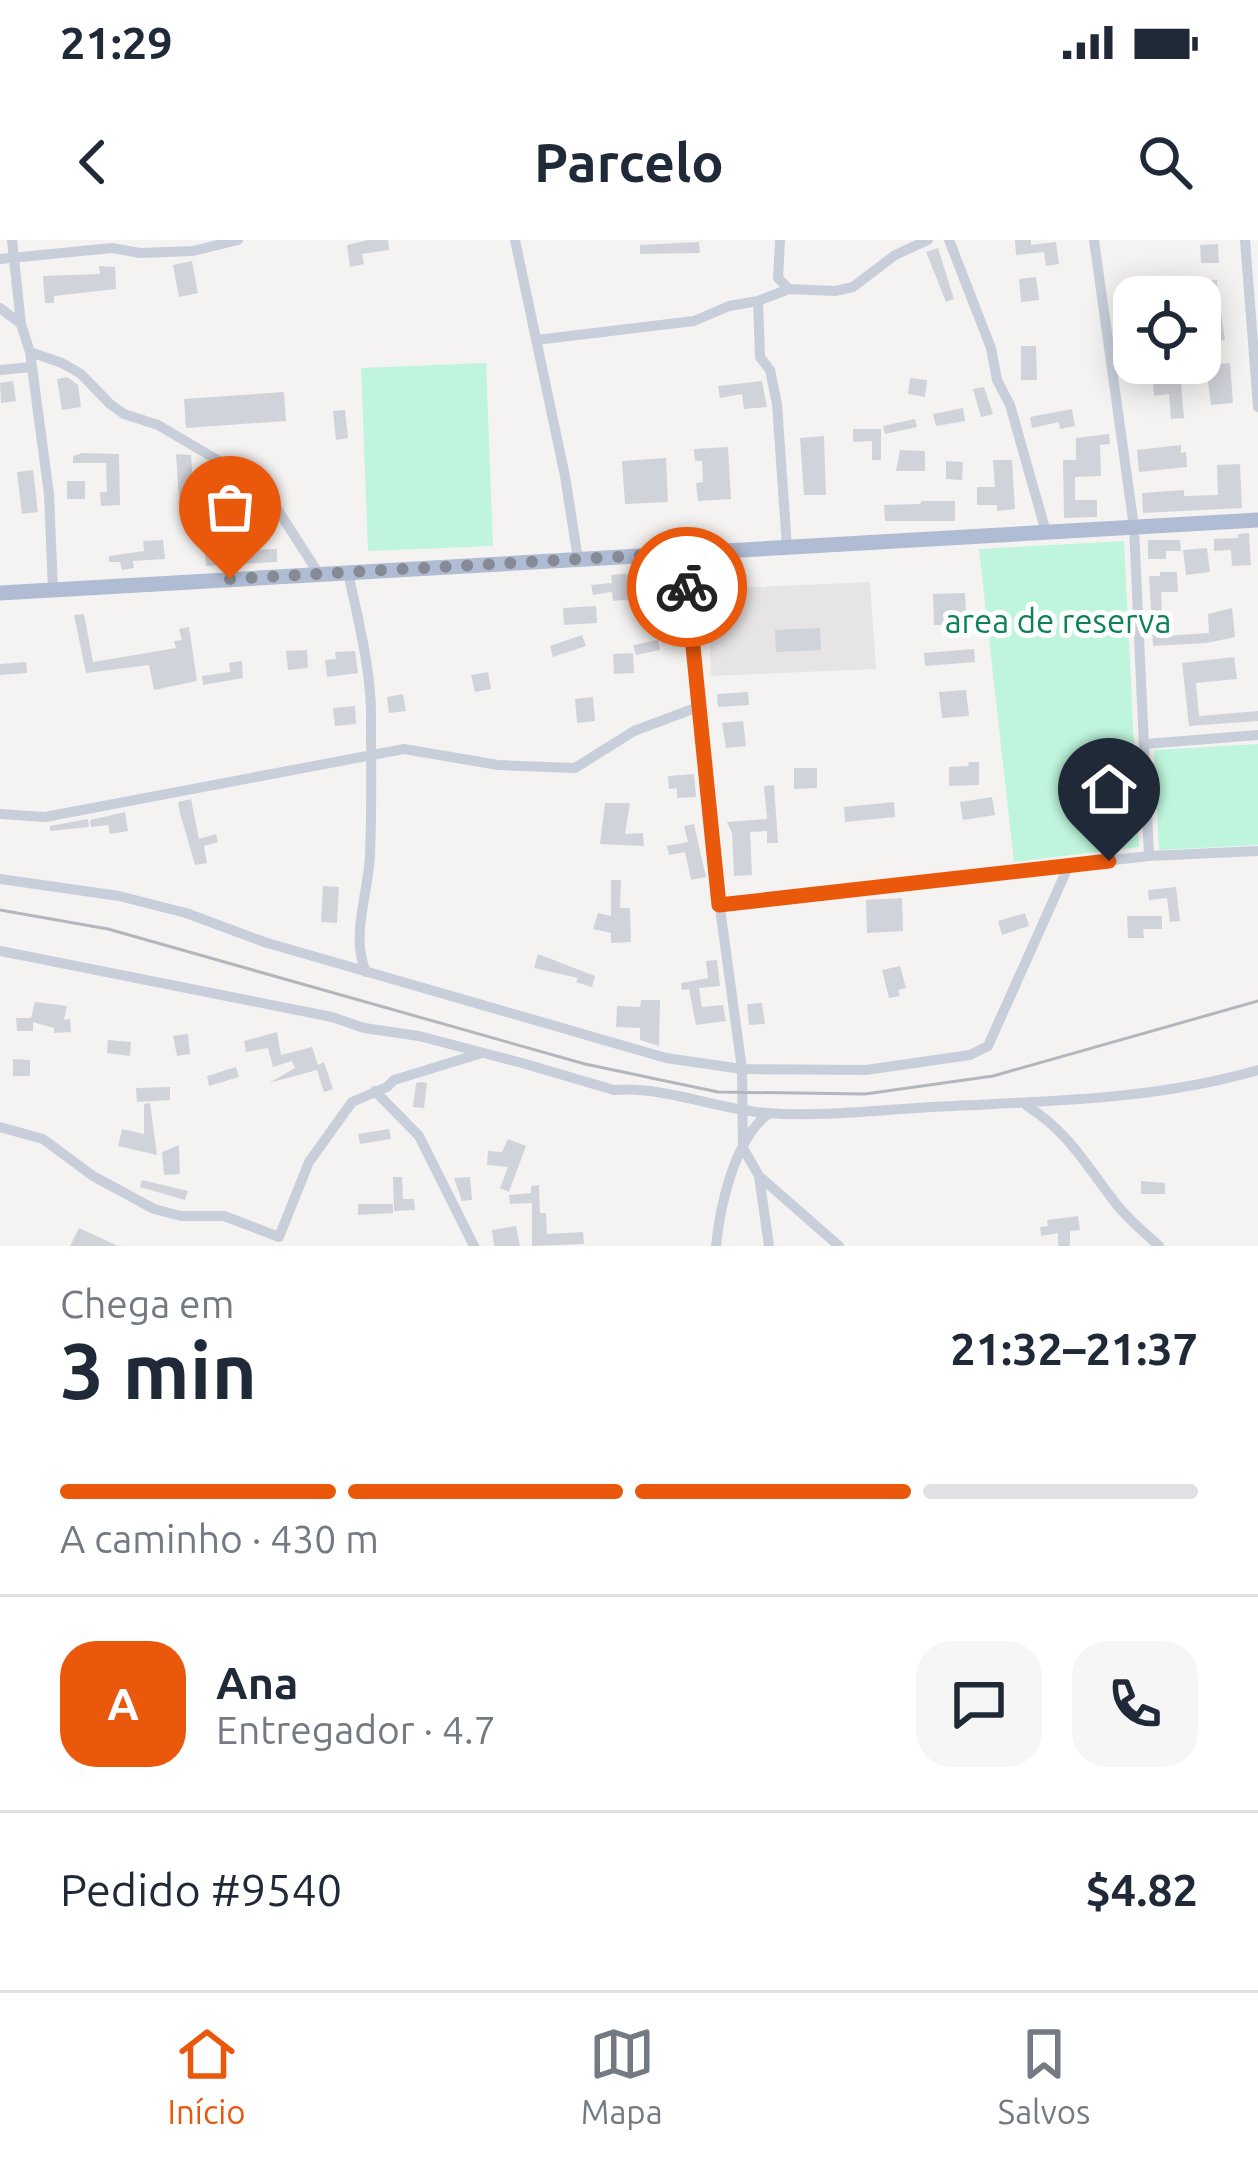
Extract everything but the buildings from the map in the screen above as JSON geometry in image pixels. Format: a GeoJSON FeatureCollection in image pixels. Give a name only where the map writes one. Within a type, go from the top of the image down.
{"type":"FeatureCollection","features":[{"type":"Feature","properties":{"kind":"main road"},"geometry":{"type":"LineString","coordinates":[[0,593],[1258,520]]}},
{"type":"Feature","properties":{"kind":"street"},"geometry":{"type":"LineString","coordinates":[[12,240],[50,494],[53,590]]}},
{"type":"Feature","properties":{"kind":"street"},"geometry":{"type":"LineString","coordinates":[[0,259],[112,248],[140,253],[193,250],[238,240]]}},
{"type":"Feature","properties":{"kind":"street"},"geometry":{"type":"LineString","coordinates":[[514,240],[578,559]]}},
{"type":"Feature","properties":{"kind":"street"},"geometry":{"type":"LineString","coordinates":[[780,240],[778,278],[789,289]]}},
{"type":"Feature","properties":{"kind":"street"},"geometry":{"type":"LineString","coordinates":[[536,340],[694,321],[789,289],[835,292],[853,287],[895,255],[928,240]]}},
{"type":"Feature","properties":{"kind":"street"},"geometry":{"type":"LineString","coordinates":[[949,240],[992,348],[997,380],[1010,405],[1046,532]]}},
{"type":"Feature","properties":{"kind":"street"},"geometry":{"type":"LineString","coordinates":[[1094,240],[1134,527],[1149,856]]}},
{"type":"Feature","properties":{"kind":"street"},"geometry":{"type":"LineString","coordinates":[[1245,240],[1258,407]]}},
{"type":"Feature","properties":{"kind":"street"},"geometry":{"type":"LineString","coordinates":[[758,301],[760,357],[770,370],[777,404],[787,547]]}},
{"type":"Feature","properties":{"kind":"street"},"geometry":{"type":"LineString","coordinates":[[0,308],[21,324]]}},
{"type":"Feature","properties":{"kind":"street"},"geometry":{"type":"LineString","coordinates":[[30,352],[81,374],[124,414],[158,425],[243,475],[270,498],[319,574]]}},
{"type":"Feature","properties":{"kind":"street"},"geometry":{"type":"LineString","coordinates":[[0,370],[32,367]]}},
{"type":"Feature","properties":{"kind":"street"},"geometry":{"type":"LineString","coordinates":[[684,553],[719,905],[742,1069],[743,1148],[759,1176],[839,1246]]}},
{"type":"Feature","properties":{"kind":"street"},"geometry":{"type":"LineString","coordinates":[[348,572],[372,716],[370,856],[357,938],[366,972]]}},
{"type":"Feature","properties":{"kind":"street"},"geometry":{"type":"LineString","coordinates":[[0,814],[45,817],[404,749],[498,765],[575,768],[634,731],[698,707]]}},
{"type":"Feature","properties":{"kind":"street"},"geometry":{"type":"LineString","coordinates":[[1145,744],[1258,735]]}},
{"type":"Feature","properties":{"kind":"street"},"geometry":{"type":"LineString","coordinates":[[719,905],[1149,856],[1258,850]]}},
{"type":"Feature","properties":{"kind":"street"},"geometry":{"type":"LineString","coordinates":[[0,879],[119,896],[634,1052],[742,1069],[866,1070],[970,1055],[988,1046],[1069,865]]}},
{"type":"Feature","properties":{"kind":"street"},"geometry":{"type":"LineString","coordinates":[[0,951],[419,1036],[614,1090],[632,1089],[769,1113],[1024,1105],[1144,1095],[1258,1070]]}},
{"type":"Feature","properties":{"kind":"street"},"geometry":{"type":"LineString","coordinates":[[0,1127],[44,1139],[93,1176],[154,1209],[181,1216],[224,1216],[281,1242],[309,1162],[352,1102],[425,1069],[482,1053]]}},
{"type":"Feature","properties":{"kind":"street"},"geometry":{"type":"LineString","coordinates":[[375,1091],[419,1136],[474,1246]]}},
{"type":"Feature","properties":{"kind":"street"},"geometry":{"type":"LineString","coordinates":[[1024,1105],[1051,1121],[1120,1209],[1159,1246]]}},
{"type":"Feature","properties":{"kind":"street"},"geometry":{"type":"LineString","coordinates":[[716,1246],[733,1165],[751,1128],[769,1113]]}},
{"type":"Feature","properties":{"kind":"street"},"geometry":{"type":"LineString","coordinates":[[759,1176],[769,1246]]}},
{"type":"Feature","properties":{"kind":"shaded area"},"geometry":{"type":"Polygon","coordinates":[[[870,582],[876,669],[711,676],[708,589],[870,582]]]}},
{"type":"Feature","properties":{"kind":"green space"},"geometry":{"type":"Polygon","coordinates":[[[486,363],[493,546],[368,551],[361,368],[486,363]]]}},
{"type":"Feature","properties":{"kind":"green space","name":"area de reserva"},"geometry":{"type":"Polygon","coordinates":[[[1124,541],[1139,847],[1014,862],[979,549],[1124,541]]]}},
{"type":"Feature","properties":{"kind":"green space"},"geometry":{"type":"Polygon","coordinates":[[[1258,744],[1258,845],[1159,850],[1154,750],[1258,744]]]}},
{"type":"Feature","properties":{"kind":"railway"},"geometry":{"type":"LineString","coordinates":[[0,910],[108,929],[585,1064],[718,1092],[865,1094],[993,1076],[1258,1001]]}},
{"type":"Feature","properties":{"kind":"way so far"},"geometry":{"type":"LineString","coordinates":[[230,579],[684,553],[687,587]]}},
{"type":"Feature","properties":{"kind":"route"},"geometry":{"type":"LineString","coordinates":[[687,587],[719,905],[1109,861]]}}]}
